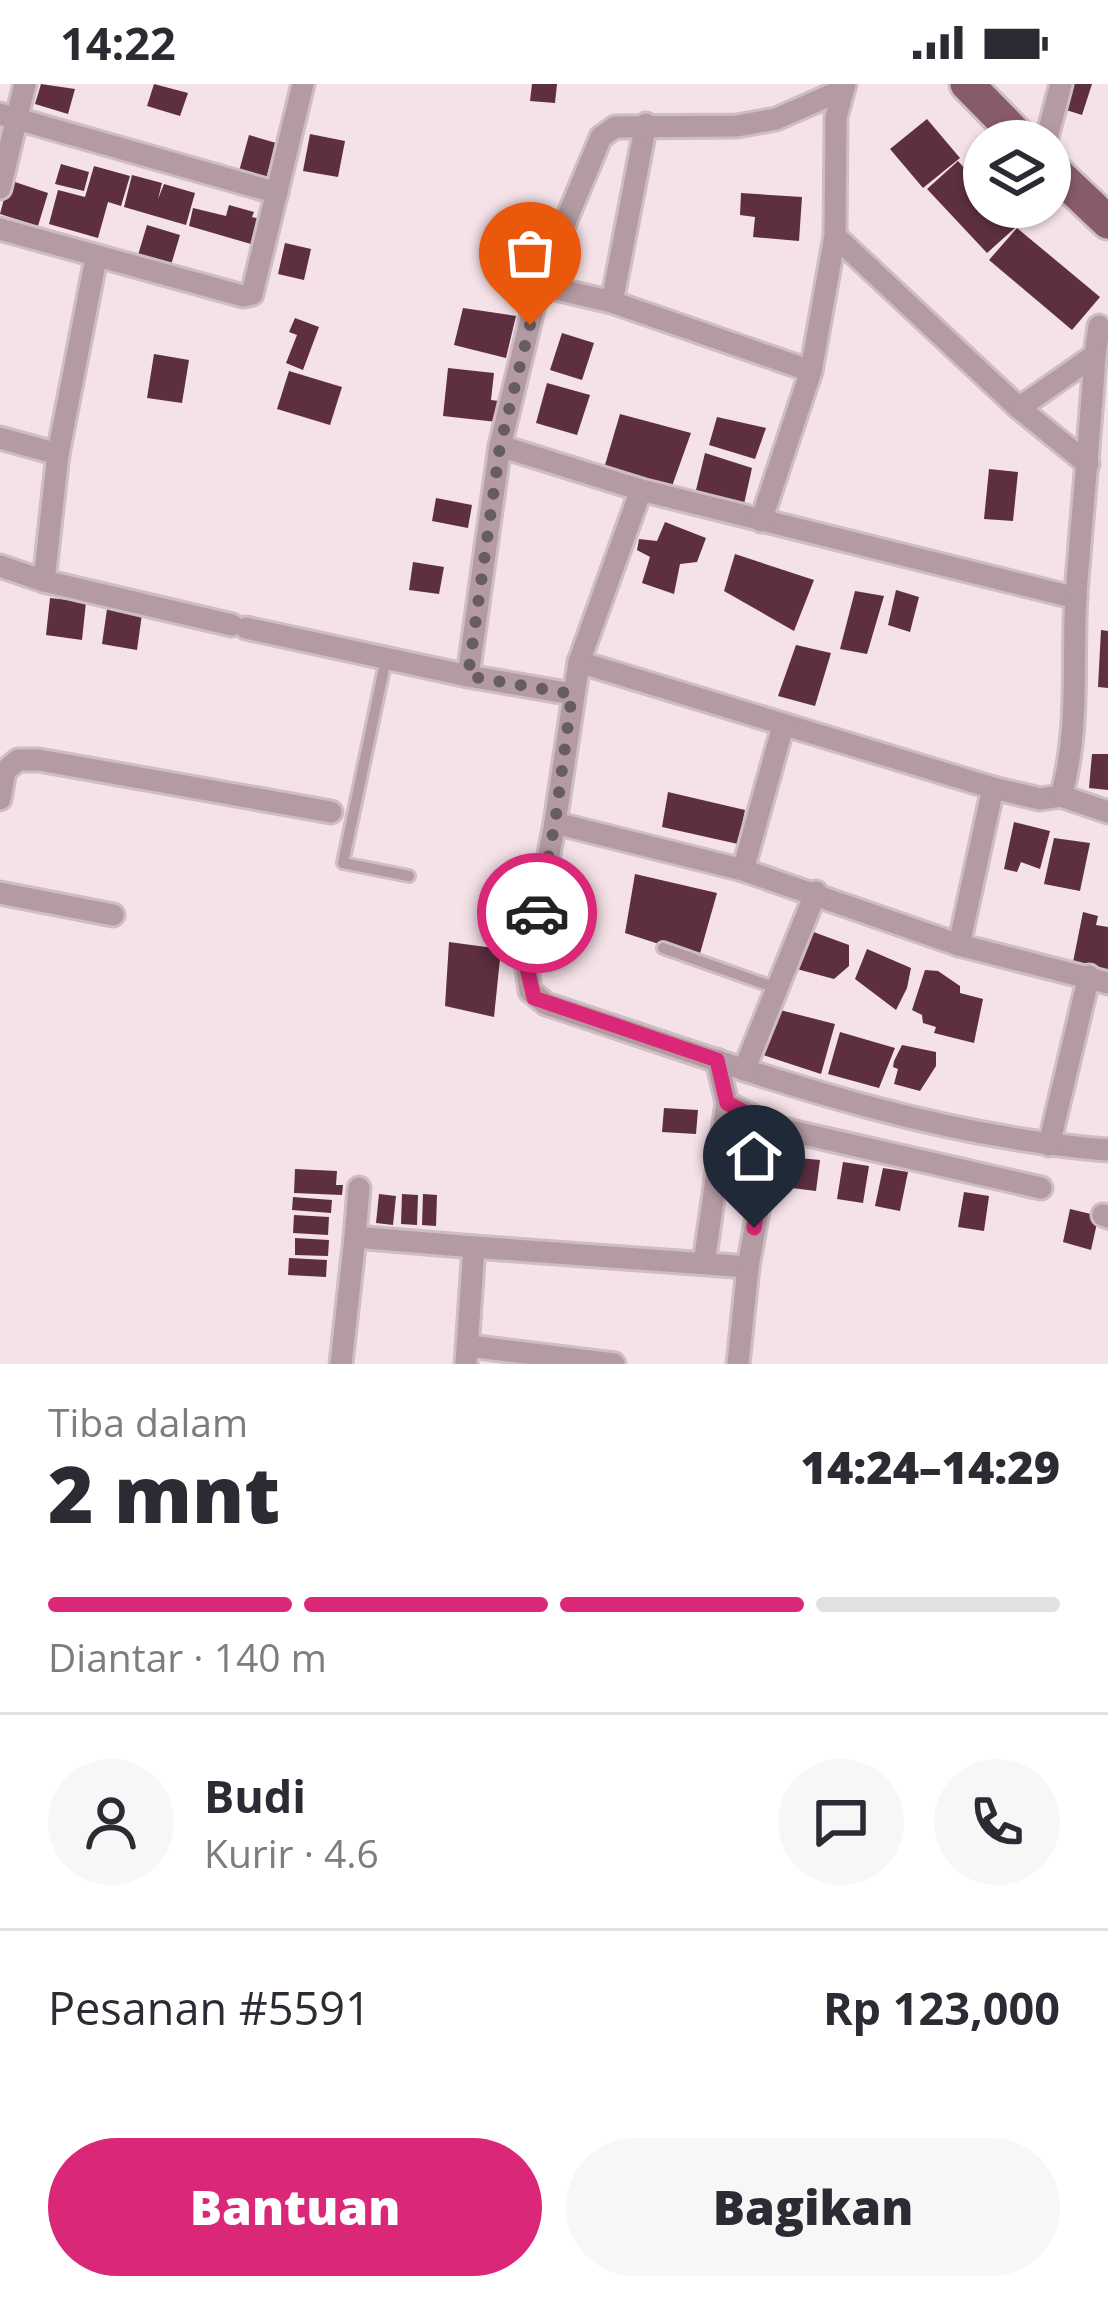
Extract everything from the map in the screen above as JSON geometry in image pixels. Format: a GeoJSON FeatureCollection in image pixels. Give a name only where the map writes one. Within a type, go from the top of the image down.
{"type":"FeatureCollection","features":[{"type":"Feature","properties":{"kind":"main road"},"geometry":{"type":"LineString","coordinates":[[968,84],[1003,120]]}},
{"type":"Feature","properties":{"kind":"main road"},"geometry":{"type":"LineString","coordinates":[[1071,187],[1108,222]]}},
{"type":"Feature","properties":{"kind":"street"},"geometry":{"type":"LineString","coordinates":[[0,188],[9,117],[25,84]]}},
{"type":"Feature","properties":{"kind":"street"},"geometry":{"type":"LineString","coordinates":[[1052,120],[1061,84]]}},
{"type":"Feature","properties":{"kind":"street"},"geometry":{"type":"LineString","coordinates":[[0,229],[243,296],[252,294],[299,85]]}},
{"type":"Feature","properties":{"kind":"street"},"geometry":{"type":"LineString","coordinates":[[468,676],[500,446],[539,285],[601,136],[615,127],[737,126],[776,119],[842,87],[835,236],[811,371],[761,521]]}},
{"type":"Feature","properties":{"kind":"street"},"geometry":{"type":"LineString","coordinates":[[9,117],[277,193]]}},
{"type":"Feature","properties":{"kind":"street"},"geometry":{"type":"LineString","coordinates":[[612,302],[646,124]]}},
{"type":"Feature","properties":{"kind":"street"},"geometry":{"type":"LineString","coordinates":[[835,236],[1018,409],[1088,464]]}},
{"type":"Feature","properties":{"kind":"street"},"geometry":{"type":"LineString","coordinates":[[44,580],[58,454],[96,258]]}},
{"type":"Feature","properties":{"kind":"street"},"geometry":{"type":"LineString","coordinates":[[539,285],[612,302],[811,371]]}},
{"type":"Feature","properties":{"kind":"street"},"geometry":{"type":"LineString","coordinates":[[1061,796],[1075,693],[1076,598],[1099,326]]}},
{"type":"Feature","properties":{"kind":"street"},"geometry":{"type":"LineString","coordinates":[[1018,409],[1095,355]]}},
{"type":"Feature","properties":{"kind":"street"},"geometry":{"type":"LineString","coordinates":[[0,438],[58,454]]}},
{"type":"Feature","properties":{"kind":"street"},"geometry":{"type":"LineString","coordinates":[[500,446],[640,490],[1076,598]]}},
{"type":"Feature","properties":{"kind":"street"},"geometry":{"type":"LineString","coordinates":[[640,490],[572,694],[555,823],[527,968],[534,998],[804,1091],[958,1129],[1108,1150]]}},
{"type":"Feature","properties":{"kind":"street"},"geometry":{"type":"LineString","coordinates":[[0,566],[239,626],[572,694]]}},
{"type":"Feature","properties":{"kind":"street"},"geometry":{"type":"LineString","coordinates":[[580,662],[993,788],[1040,799],[1061,796],[1108,812]]}},
{"type":"Feature","properties":{"kind":"street"},"geometry":{"type":"LineString","coordinates":[[743,870],[783,726]]}},
{"type":"Feature","properties":{"kind":"street"},"geometry":{"type":"LineString","coordinates":[[0,799],[5,772],[18,760],[39,760],[331,812]]}},
{"type":"Feature","properties":{"kind":"street"},"geometry":{"type":"LineString","coordinates":[[958,945],[993,788]]}},
{"type":"Feature","properties":{"kind":"street"},"geometry":{"type":"LineString","coordinates":[[555,823],[743,870],[958,945],[1099,980],[1048,1145]]}},
{"type":"Feature","properties":{"kind":"street"},"geometry":{"type":"LineString","coordinates":[[744,1070],[816,892]]}},
{"type":"Feature","properties":{"kind":"street"},"geometry":{"type":"LineString","coordinates":[[0,893],[113,915]]}},
{"type":"Feature","properties":{"kind":"street"},"geometry":{"type":"LineString","coordinates":[[704,1263],[727,1103],[717,1060]]}},
{"type":"Feature","properties":{"kind":"street"},"geometry":{"type":"LineString","coordinates":[[727,1103],[773,1127],[1041,1188]]}},
{"type":"Feature","properties":{"kind":"street"},"geometry":{"type":"LineString","coordinates":[[738,1364],[748,1267],[773,1127]]}},
{"type":"Feature","properties":{"kind":"street"},"geometry":{"type":"LineString","coordinates":[[340,1364],[358,1188]]}},
{"type":"Feature","properties":{"kind":"street"},"geometry":{"type":"LineString","coordinates":[[355,1237],[748,1267]]}},
{"type":"Feature","properties":{"kind":"street"},"geometry":{"type":"LineString","coordinates":[[473,1246],[467,1355],[614,1364]]}},
{"type":"Feature","properties":{"kind":"lane"},"geometry":{"type":"LineString","coordinates":[[386,658],[343,863],[409,876]]}},
{"type":"Feature","properties":{"kind":"lane"},"geometry":{"type":"LineString","coordinates":[[664,948],[776,988]]}},
{"type":"Feature","properties":{"kind":"building"},"geometry":{"type":"Polygon","coordinates":[[[41,84],[75,89],[68,114],[35,104],[41,84]]]}},
{"type":"Feature","properties":{"kind":"building"},"geometry":{"type":"Polygon","coordinates":[[[154,84],[188,93],[180,116],[147,106],[154,84]]]}},
{"type":"Feature","properties":{"kind":"building"},"geometry":{"type":"Polygon","coordinates":[[[532,84],[557,84],[555,103],[530,101],[532,84]]]}},
{"type":"Feature","properties":{"kind":"building"},"geometry":{"type":"Polygon","coordinates":[[[1071,84],[1092,84],[1082,115],[1063,109],[1071,84]]]}},
{"type":"Feature","properties":{"kind":"building"},"geometry":{"type":"Polygon","coordinates":[[[927,119],[960,158],[923,188],[890,149],[927,119]]]}},
{"type":"Feature","properties":{"kind":"building"},"geometry":{"type":"Polygon","coordinates":[[[310,134],[345,141],[338,177],[303,171],[310,134]]]}},
{"type":"Feature","properties":{"kind":"building"},"geometry":{"type":"Polygon","coordinates":[[[249,135],[276,143],[265,183],[238,175],[249,135]]]}},
{"type":"Feature","properties":{"kind":"building"},"geometry":{"type":"Polygon","coordinates":[[[958,161],[963,167],[963,227],[927,189],[958,161]]]}},
{"type":"Feature","properties":{"kind":"building"},"geometry":{"type":"Polygon","coordinates":[[[61,164],[89,172],[84,191],[55,184],[61,164]]]}},
{"type":"Feature","properties":{"kind":"building"},"geometry":{"type":"Polygon","coordinates":[[[94,166],[130,176],[121,206],[108,202],[98,238],[49,224],[58,190],[85,197],[94,166]]]}},
{"type":"Feature","properties":{"kind":"building"},"geometry":{"type":"Polygon","coordinates":[[[132,175],[162,183],[158,199],[164,184],[195,193],[186,225],[124,207],[132,175]]]}},
{"type":"Feature","properties":{"kind":"building"},"geometry":{"type":"Polygon","coordinates":[[[9,180],[48,193],[38,226],[0,214],[9,180]]]}},
{"type":"Feature","properties":{"kind":"building"},"geometry":{"type":"Polygon","coordinates":[[[741,193],[802,197],[799,241],[753,237],[755,217],[740,215],[741,193]]]}},
{"type":"Feature","properties":{"kind":"building"},"geometry":{"type":"Polygon","coordinates":[[[229,205],[265,220],[258,246],[189,226],[193,208],[226,216],[229,205]]]}},
{"type":"Feature","properties":{"kind":"building"},"geometry":{"type":"Polygon","coordinates":[[[505,219],[537,228],[528,260],[496,251],[505,219]]]}},
{"type":"Feature","properties":{"kind":"building"},"geometry":{"type":"Polygon","coordinates":[[[147,225],[180,235],[171,265],[138,255],[147,225]]]}},
{"type":"Feature","properties":{"kind":"building"},"geometry":{"type":"Polygon","coordinates":[[[964,228],[1015,228],[987,253],[964,228]]]}},
{"type":"Feature","properties":{"kind":"building"},"geometry":{"type":"Polygon","coordinates":[[[1017,228],[1100,297],[1072,330],[989,260],[1017,228]]]}},
{"type":"Feature","properties":{"kind":"building"},"geometry":{"type":"Polygon","coordinates":[[[285,243],[311,249],[304,280],[278,274],[285,243]]]}},
{"type":"Feature","properties":{"kind":"building"},"geometry":{"type":"Polygon","coordinates":[[[463,308],[516,316],[506,358],[454,345],[463,308]]]}},
{"type":"Feature","properties":{"kind":"building"},"geometry":{"type":"Polygon","coordinates":[[[295,318],[319,327],[303,370],[286,363],[297,335],[289,332],[295,318]]]}},
{"type":"Feature","properties":{"kind":"building"},"geometry":{"type":"Polygon","coordinates":[[[562,333],[594,343],[582,380],[550,370],[562,333]]]}},
{"type":"Feature","properties":{"kind":"building"},"geometry":{"type":"Polygon","coordinates":[[[154,354],[189,360],[182,403],[147,398],[154,354]]]}},
{"type":"Feature","properties":{"kind":"building"},"geometry":{"type":"Polygon","coordinates":[[[448,368],[494,373],[491,400],[499,401],[497,422],[443,416],[448,368]]]}},
{"type":"Feature","properties":{"kind":"building"},"geometry":{"type":"Polygon","coordinates":[[[289,371],[342,387],[330,425],[277,409],[289,371]]]}},
{"type":"Feature","properties":{"kind":"building"},"geometry":{"type":"Polygon","coordinates":[[[547,383],[590,395],[577,435],[536,423],[547,383]]]}},
{"type":"Feature","properties":{"kind":"building"},"geometry":{"type":"Polygon","coordinates":[[[620,414],[691,433],[671,489],[605,465],[620,414]]]}},
{"type":"Feature","properties":{"kind":"building"},"geometry":{"type":"Polygon","coordinates":[[[717,417],[766,428],[755,459],[709,445],[717,417]]]}},
{"type":"Feature","properties":{"kind":"building"},"geometry":{"type":"Polygon","coordinates":[[[705,453],[752,468],[744,504],[696,490],[705,453]]]}},
{"type":"Feature","properties":{"kind":"building"},"geometry":{"type":"Polygon","coordinates":[[[989,469],[1018,472],[1013,521],[984,519],[989,469]]]}},
{"type":"Feature","properties":{"kind":"building"},"geometry":{"type":"Polygon","coordinates":[[[436,498],[472,505],[468,528],[432,521],[436,498]]]}},
{"type":"Feature","properties":{"kind":"building"},"geometry":{"type":"Polygon","coordinates":[[[665,522],[706,538],[697,562],[680,564],[674,594],[642,583],[650,557],[637,550],[639,539],[657,541],[665,522]]]}},
{"type":"Feature","properties":{"kind":"building"},"geometry":{"type":"Polygon","coordinates":[[[735,554],[814,580],[794,631],[724,591],[735,554]]]}},
{"type":"Feature","properties":{"kind":"building"},"geometry":{"type":"Polygon","coordinates":[[[413,562],[444,567],[439,594],[409,590],[413,562]]]}},
{"type":"Feature","properties":{"kind":"building"},"geometry":{"type":"Polygon","coordinates":[[[896,590],[919,597],[910,632],[888,625],[896,590]]]}},
{"type":"Feature","properties":{"kind":"building"},"geometry":{"type":"Polygon","coordinates":[[[855,591],[884,596],[867,654],[840,649],[855,591]]]}},
{"type":"Feature","properties":{"kind":"building"},"geometry":{"type":"Polygon","coordinates":[[[50,598],[86,602],[82,640],[46,635],[50,598]]]}},
{"type":"Feature","properties":{"kind":"building"},"geometry":{"type":"Polygon","coordinates":[[[107,609],[142,614],[137,650],[102,644],[107,609]]]}},
{"type":"Feature","properties":{"kind":"building"},"geometry":{"type":"Polygon","coordinates":[[[1101,630],[1108,631],[1108,688],[1098,687],[1101,630]]]}},
{"type":"Feature","properties":{"kind":"building"},"geometry":{"type":"Polygon","coordinates":[[[796,645],[831,653],[815,706],[778,696],[796,645]]]}},
{"type":"Feature","properties":{"kind":"building"},"geometry":{"type":"Polygon","coordinates":[[[1092,754],[1108,754],[1108,790],[1089,788],[1092,754]]]}},
{"type":"Feature","properties":{"kind":"building"},"geometry":{"type":"Polygon","coordinates":[[[668,792],[745,810],[738,844],[662,827],[668,792]]]}},
{"type":"Feature","properties":{"kind":"building"},"geometry":{"type":"Polygon","coordinates":[[[1014,822],[1050,831],[1040,869],[1021,862],[1017,872],[1004,869],[1014,822]]]}},
{"type":"Feature","properties":{"kind":"building"},"geometry":{"type":"Polygon","coordinates":[[[1054,838],[1090,843],[1080,891],[1044,884],[1054,838]]]}},
{"type":"Feature","properties":{"kind":"building"},"geometry":{"type":"Polygon","coordinates":[[[635,874],[717,893],[699,957],[625,933],[635,874]]]}},
{"type":"Feature","properties":{"kind":"building"},"geometry":{"type":"Polygon","coordinates":[[[1083,912],[1098,916],[1096,925],[1108,927],[1108,970],[1073,962],[1083,912]]]}},
{"type":"Feature","properties":{"kind":"building"},"geometry":{"type":"Polygon","coordinates":[[[808,930],[849,945],[849,966],[834,979],[793,968],[808,930]]]}},
{"type":"Feature","properties":{"kind":"building"},"geometry":{"type":"Polygon","coordinates":[[[449,942],[501,949],[494,1017],[445,1006],[449,942]]]}},
{"type":"Feature","properties":{"kind":"building"},"geometry":{"type":"Polygon","coordinates":[[[867,949],[911,968],[896,1010],[855,979],[867,949]]]}},
{"type":"Feature","properties":{"kind":"building"},"geometry":{"type":"Polygon","coordinates":[[[925,970],[938,971],[960,986],[960,993],[983,999],[974,1043],[934,1033],[936,1027],[923,1023],[922,1015],[912,1010],[925,970]]]}},
{"type":"Feature","properties":{"kind":"building"},"geometry":{"type":"Polygon","coordinates":[[[780,1010],[835,1024],[821,1074],[763,1055],[780,1010]]]}},
{"type":"Feature","properties":{"kind":"building"},"geometry":{"type":"Polygon","coordinates":[[[840,1032],[895,1048],[879,1088],[828,1074],[840,1032]]]}},
{"type":"Feature","properties":{"kind":"building"},"geometry":{"type":"Polygon","coordinates":[[[902,1045],[936,1052],[936,1066],[920,1091],[894,1084],[898,1069],[894,1061],[902,1045]]]}},
{"type":"Feature","properties":{"kind":"building"},"geometry":{"type":"Polygon","coordinates":[[[664,1108],[698,1110],[696,1134],[662,1132],[664,1108]]]}},
{"type":"Feature","properties":{"kind":"building"},"geometry":{"type":"Polygon","coordinates":[[[778,1156],[820,1160],[816,1191],[775,1186],[778,1156]]]}},
{"type":"Feature","properties":{"kind":"building"},"geometry":{"type":"Polygon","coordinates":[[[843,1162],[869,1166],[863,1203],[837,1199],[843,1162]]]}},
{"type":"Feature","properties":{"kind":"building"},"geometry":{"type":"Polygon","coordinates":[[[883,1168],[908,1172],[900,1211],[875,1206],[883,1168]]]}},
{"type":"Feature","properties":{"kind":"building"},"geometry":{"type":"Polygon","coordinates":[[[295,1169],[337,1171],[336,1185],[343,1185],[342,1195],[294,1193],[295,1169]]]}},
{"type":"Feature","properties":{"kind":"building"},"geometry":{"type":"Polygon","coordinates":[[[964,1192],[989,1196],[984,1231],[958,1227],[964,1192]]]}},
{"type":"Feature","properties":{"kind":"building"},"geometry":{"type":"Polygon","coordinates":[[[379,1194],[396,1196],[393,1225],[376,1223],[379,1194]]]}},
{"type":"Feature","properties":{"kind":"building"},"geometry":{"type":"Polygon","coordinates":[[[402,1194],[418,1195],[417,1225],[401,1224],[402,1194]]]}},
{"type":"Feature","properties":{"kind":"building"},"geometry":{"type":"Polygon","coordinates":[[[423,1194],[437,1195],[436,1226],[422,1225],[423,1194]]]}},
{"type":"Feature","properties":{"kind":"building"},"geometry":{"type":"Polygon","coordinates":[[[293,1197],[332,1200],[331,1213],[292,1210],[293,1197]]]}},
{"type":"Feature","properties":{"kind":"building"},"geometry":{"type":"Polygon","coordinates":[[[1070,1209],[1095,1215],[1091,1250],[1063,1242],[1070,1209]]]}},
{"type":"Feature","properties":{"kind":"building"},"geometry":{"type":"Polygon","coordinates":[[[294,1215],[329,1217],[328,1235],[293,1233],[294,1215]]]}},
{"type":"Feature","properties":{"kind":"building"},"geometry":{"type":"Polygon","coordinates":[[[295,1238],[329,1240],[328,1256],[295,1255],[295,1238]]]}},
{"type":"Feature","properties":{"kind":"building"},"geometry":{"type":"Polygon","coordinates":[[[289,1258],[327,1260],[326,1277],[288,1275],[289,1258]]]}},
{"type":"Feature","properties":{"kind":"way so far"},"geometry":{"type":"LineString","coordinates":[[530,325],[500,446],[468,676],[572,694],[537,913]]}},
{"type":"Feature","properties":{"kind":"route"},"geometry":{"type":"LineString","coordinates":[[537,913],[527,968],[534,998],[717,1060],[727,1103],[773,1127],[754,1228]]}}]}
